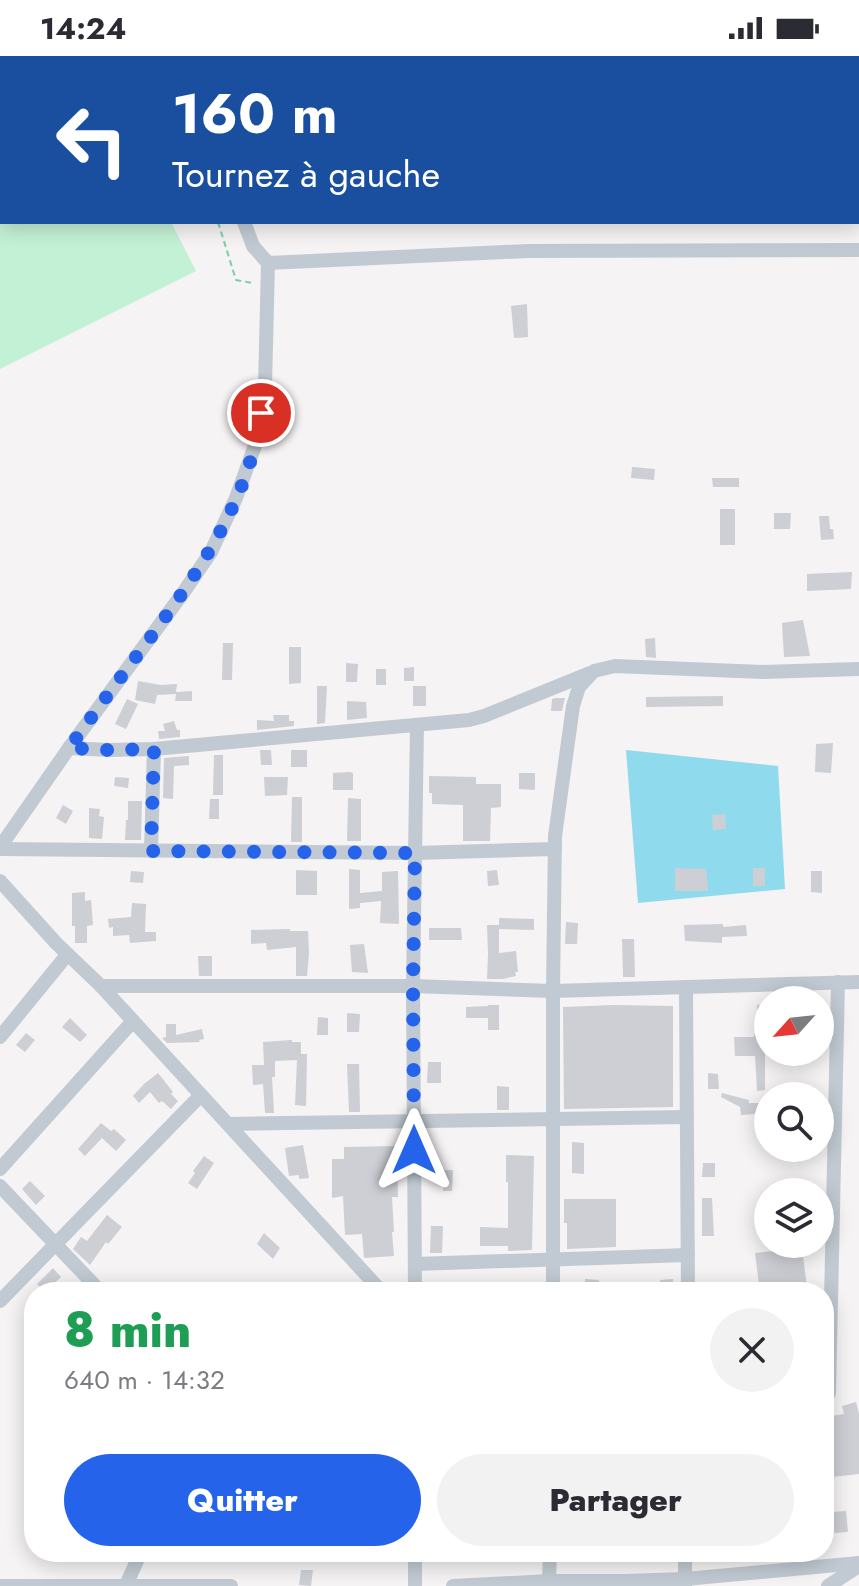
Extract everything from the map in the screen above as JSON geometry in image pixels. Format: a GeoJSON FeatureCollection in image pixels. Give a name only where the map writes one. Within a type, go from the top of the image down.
{"type":"FeatureCollection","features":[{"type":"Feature","properties":{"kind":"street"},"geometry":{"type":"LineString","coordinates":[[0,848],[211,552],[236,498],[257,440],[265,386],[268,263],[253,246],[245,224]]}},
{"type":"Feature","properties":{"kind":"street"},"geometry":{"type":"LineString","coordinates":[[268,263],[528,251],[859,250]]}},
{"type":"Feature","properties":{"kind":"street"},"geometry":{"type":"LineString","coordinates":[[69,748],[154,749],[469,720],[594,671],[615,666],[763,672],[859,669]]}},
{"type":"Feature","properties":{"kind":"street"},"geometry":{"type":"LineString","coordinates":[[553,1282],[555,836],[573,706],[579,687],[594,671]]}},
{"type":"Feature","properties":{"kind":"street"},"geometry":{"type":"LineString","coordinates":[[415,1282],[413,986],[417,725]]}},
{"type":"Feature","properties":{"kind":"street"},"geometry":{"type":"LineString","coordinates":[[151,851],[154,749]]}},
{"type":"Feature","properties":{"kind":"street"},"geometry":{"type":"LineString","coordinates":[[0,848],[415,853],[555,849]]}},
{"type":"Feature","properties":{"kind":"street"},"geometry":{"type":"LineString","coordinates":[[0,881],[67,955],[101,986],[373,1282]]}},
{"type":"Feature","properties":{"kind":"street"},"geometry":{"type":"LineString","coordinates":[[0,1037],[67,955]]}},
{"type":"Feature","properties":{"kind":"street"},"geometry":{"type":"LineString","coordinates":[[831,1282],[838,982]]}},
{"type":"Feature","properties":{"kind":"street"},"geometry":{"type":"LineString","coordinates":[[101,986],[413,986],[553,991],[859,982]]}},
{"type":"Feature","properties":{"kind":"street"},"geometry":{"type":"LineString","coordinates":[[686,987],[688,1282]]}},
{"type":"Feature","properties":{"kind":"street"},"geometry":{"type":"LineString","coordinates":[[0,1169],[133,1021]]}},
{"type":"Feature","properties":{"kind":"street"},"geometry":{"type":"LineString","coordinates":[[0,1301],[201,1095]]}},
{"type":"Feature","properties":{"kind":"street"},"geometry":{"type":"LineString","coordinates":[[228,1124],[687,1117]]}},
{"type":"Feature","properties":{"kind":"street"},"geometry":{"type":"LineString","coordinates":[[0,1186],[92,1282]]}},
{"type":"Feature","properties":{"kind":"street"},"geometry":{"type":"LineString","coordinates":[[415,1264],[688,1255]]}},
{"type":"Feature","properties":{"kind":"street"},"geometry":{"type":"LineString","coordinates":[[126,1585],[136,1562]]}},
{"type":"Feature","properties":{"kind":"street"},"geometry":{"type":"LineString","coordinates":[[415,1562],[415,1586]]}},
{"type":"Feature","properties":{"kind":"street"},"geometry":{"type":"LineString","coordinates":[[549,1581],[550,1562]]}},
{"type":"Feature","properties":{"kind":"street"},"geometry":{"type":"LineString","coordinates":[[453,1586],[549,1581],[685,1582],[859,1565]]}},
{"type":"Feature","properties":{"kind":"street"},"geometry":{"type":"LineString","coordinates":[[828,1586],[859,1565]]}},
{"type":"Feature","properties":{"kind":"street"},"geometry":{"type":"LineString","coordinates":[[0,1586],[231,1586]]}},
{"type":"Feature","properties":{"kind":"path"},"geometry":{"type":"LineString","coordinates":[[219,224],[236,280],[253,284]]}},
{"type":"Feature","properties":{"kind":"green space"},"geometry":{"type":"Polygon","coordinates":[[[0,224],[172,224],[196,271],[0,369],[0,224]]]}},
{"type":"Feature","properties":{"kind":"water"},"geometry":{"type":"Polygon","coordinates":[[[626,750],[778,766],[785,889],[638,903],[626,750]]]}},
{"type":"Feature","properties":{"kind":"building"},"geometry":{"type":"Polygon","coordinates":[[[527,304],[528,337],[514,338],[511,306],[527,304]]]}},
{"type":"Feature","properties":{"kind":"building"},"geometry":{"type":"Polygon","coordinates":[[[632,467],[655,469],[654,480],[631,478],[632,467]]]}},
{"type":"Feature","properties":{"kind":"building"},"geometry":{"type":"Polygon","coordinates":[[[712,478],[739,478],[739,487],[713,487],[712,478]]]}},
{"type":"Feature","properties":{"kind":"building"},"geometry":{"type":"Polygon","coordinates":[[[720,509],[735,509],[735,545],[720,545],[720,509]]]}},
{"type":"Feature","properties":{"kind":"building"},"geometry":{"type":"Polygon","coordinates":[[[774,513],[791,513],[790,529],[774,529],[774,513]]]}},
{"type":"Feature","properties":{"kind":"building"},"geometry":{"type":"Polygon","coordinates":[[[819,516],[829,516],[834,539],[821,540],[819,516]]]}},
{"type":"Feature","properties":{"kind":"building"},"geometry":{"type":"Polygon","coordinates":[[[852,572],[851,589],[807,591],[807,574],[852,572]]]}},
{"type":"Feature","properties":{"kind":"building"},"geometry":{"type":"Polygon","coordinates":[[[803,620],[810,656],[784,657],[782,623],[803,620]]]}},
{"type":"Feature","properties":{"kind":"building"},"geometry":{"type":"Polygon","coordinates":[[[655,638],[656,658],[646,657],[645,639],[655,638]]]}},
{"type":"Feature","properties":{"kind":"building"},"geometry":{"type":"Polygon","coordinates":[[[223,643],[233,643],[232,680],[222,680],[223,643]]]}},
{"type":"Feature","properties":{"kind":"building"},"geometry":{"type":"Polygon","coordinates":[[[289,647],[301,647],[301,683],[289,684],[289,647]]]}},
{"type":"Feature","properties":{"kind":"building"},"geometry":{"type":"Polygon","coordinates":[[[346,663],[358,664],[357,682],[346,682],[346,663]]]}},
{"type":"Feature","properties":{"kind":"building"},"geometry":{"type":"Polygon","coordinates":[[[414,667],[414,681],[404,681],[404,668],[414,667]]]}},
{"type":"Feature","properties":{"kind":"building"},"geometry":{"type":"Polygon","coordinates":[[[376,669],[386,669],[386,685],[376,685],[376,669]]]}},
{"type":"Feature","properties":{"kind":"building"},"geometry":{"type":"Polygon","coordinates":[[[138,681],[177,684],[176,692],[192,691],[192,701],[175,701],[176,694],[157,695],[155,704],[135,700],[138,681]]]}},
{"type":"Feature","properties":{"kind":"building"},"geometry":{"type":"Polygon","coordinates":[[[317,686],[327,686],[325,723],[317,724],[317,686]]]}},
{"type":"Feature","properties":{"kind":"building"},"geometry":{"type":"Polygon","coordinates":[[[413,686],[426,686],[426,706],[413,706],[413,686]]]}},
{"type":"Feature","properties":{"kind":"building"},"geometry":{"type":"Polygon","coordinates":[[[723,696],[723,706],[646,707],[646,697],[723,696]]]}},
{"type":"Feature","properties":{"kind":"building"},"geometry":{"type":"Polygon","coordinates":[[[565,698],[562,711],[551,711],[552,699],[565,698]]]}},
{"type":"Feature","properties":{"kind":"building"},"geometry":{"type":"Polygon","coordinates":[[[127,699],[138,704],[126,729],[115,724],[127,699]]]}},
{"type":"Feature","properties":{"kind":"building"},"geometry":{"type":"Polygon","coordinates":[[[347,701],[366,702],[367,718],[347,720],[347,701]]]}},
{"type":"Feature","properties":{"kind":"building"},"geometry":{"type":"Polygon","coordinates":[[[273,715],[289,715],[289,721],[294,721],[294,726],[257,730],[257,720],[274,721],[273,715]]]}},
{"type":"Feature","properties":{"kind":"building"},"geometry":{"type":"Polygon","coordinates":[[[174,721],[177,730],[180,730],[180,737],[159,739],[158,731],[165,731],[163,724],[174,721]]]}},
{"type":"Feature","properties":{"kind":"building"},"geometry":{"type":"Polygon","coordinates":[[[833,743],[831,773],[815,772],[816,744],[833,743]]]}},
{"type":"Feature","properties":{"kind":"building"},"geometry":{"type":"Polygon","coordinates":[[[260,750],[271,750],[272,765],[261,765],[260,750]]]}},
{"type":"Feature","properties":{"kind":"building"},"geometry":{"type":"Polygon","coordinates":[[[291,750],[307,750],[307,767],[291,767],[291,750]]]}},
{"type":"Feature","properties":{"kind":"building"},"geometry":{"type":"Polygon","coordinates":[[[214,755],[223,755],[223,795],[213,795],[214,755]]]}},
{"type":"Feature","properties":{"kind":"building"},"geometry":{"type":"Polygon","coordinates":[[[189,756],[189,765],[174,766],[173,799],[163,798],[164,758],[189,756]]]}},
{"type":"Feature","properties":{"kind":"building"},"geometry":{"type":"Polygon","coordinates":[[[333,773],[353,773],[353,790],[333,790],[333,773]]]}},
{"type":"Feature","properties":{"kind":"building"},"geometry":{"type":"Polygon","coordinates":[[[519,773],[535,773],[535,790],[519,789],[519,773]]]}},
{"type":"Feature","properties":{"kind":"building"},"geometry":{"type":"Polygon","coordinates":[[[429,776],[476,777],[476,784],[501,784],[501,807],[491,808],[490,841],[463,841],[463,805],[432,804],[429,776]]]}},
{"type":"Feature","properties":{"kind":"building"},"geometry":{"type":"Polygon","coordinates":[[[115,777],[129,778],[128,788],[114,786],[115,777]]]}},
{"type":"Feature","properties":{"kind":"building"},"geometry":{"type":"Polygon","coordinates":[[[264,777],[288,777],[287,795],[265,796],[264,777]]]}},
{"type":"Feature","properties":{"kind":"building"},"geometry":{"type":"Polygon","coordinates":[[[292,797],[302,797],[302,842],[291,842],[292,797]]]}},
{"type":"Feature","properties":{"kind":"building"},"geometry":{"type":"Polygon","coordinates":[[[348,798],[361,799],[361,841],[347,841],[348,798]]]}},
{"type":"Feature","properties":{"kind":"building"},"geometry":{"type":"Polygon","coordinates":[[[210,799],[219,799],[219,819],[209,819],[210,799]]]}},
{"type":"Feature","properties":{"kind":"building"},"geometry":{"type":"Polygon","coordinates":[[[128,801],[142,801],[141,840],[125,840],[128,801]]]}},
{"type":"Feature","properties":{"kind":"building"},"geometry":{"type":"Polygon","coordinates":[[[63,805],[73,811],[66,824],[56,818],[63,805]]]}},
{"type":"Feature","properties":{"kind":"building"},"geometry":{"type":"Polygon","coordinates":[[[89,808],[100,809],[99,816],[104,817],[102,839],[89,838],[89,808]]]}},
{"type":"Feature","properties":{"kind":"building"},"geometry":{"type":"Polygon","coordinates":[[[725,814],[726,829],[713,830],[712,815],[725,814]]]}},
{"type":"Feature","properties":{"kind":"building"},"geometry":{"type":"Polygon","coordinates":[[[675,868],[706,869],[708,891],[675,891],[675,868]]]}},
{"type":"Feature","properties":{"kind":"building"},"geometry":{"type":"Polygon","coordinates":[[[753,868],[765,868],[765,886],[753,886],[753,868]]]}},
{"type":"Feature","properties":{"kind":"building"},"geometry":{"type":"Polygon","coordinates":[[[349,869],[360,870],[360,893],[382,891],[382,872],[398,871],[399,924],[380,923],[381,901],[360,903],[360,908],[349,909],[349,869]]]}},
{"type":"Feature","properties":{"kind":"building"},"geometry":{"type":"Polygon","coordinates":[[[296,870],[317,871],[317,895],[296,895],[296,870]]]}},
{"type":"Feature","properties":{"kind":"building"},"geometry":{"type":"Polygon","coordinates":[[[497,870],[499,885],[488,886],[487,871],[497,870]]]}},
{"type":"Feature","properties":{"kind":"building"},"geometry":{"type":"Polygon","coordinates":[[[131,871],[144,872],[143,883],[130,882],[131,871]]]}},
{"type":"Feature","properties":{"kind":"building"},"geometry":{"type":"Polygon","coordinates":[[[811,871],[822,871],[822,893],[811,892],[811,871]]]}},
{"type":"Feature","properties":{"kind":"building"},"geometry":{"type":"Polygon","coordinates":[[[85,892],[85,901],[91,900],[93,925],[87,926],[87,943],[75,943],[72,893],[85,892]]]}},
{"type":"Feature","properties":{"kind":"building"},"geometry":{"type":"Polygon","coordinates":[[[132,903],[146,904],[145,932],[156,932],[156,941],[130,943],[129,935],[113,936],[113,927],[109,928],[108,919],[131,917],[132,903]]]}},
{"type":"Feature","properties":{"kind":"building"},"geometry":{"type":"Polygon","coordinates":[[[499,918],[534,919],[534,930],[499,929],[499,918]]]}},
{"type":"Feature","properties":{"kind":"building"},"geometry":{"type":"Polygon","coordinates":[[[566,922],[578,923],[577,944],[565,944],[566,922]]]}},
{"type":"Feature","properties":{"kind":"building"},"geometry":{"type":"Polygon","coordinates":[[[723,924],[723,927],[746,925],[747,936],[722,937],[722,943],[685,941],[684,925],[723,924]]]}},
{"type":"Feature","properties":{"kind":"building"},"geometry":{"type":"Polygon","coordinates":[[[487,925],[499,925],[499,953],[516,951],[516,976],[487,979],[487,925]]]}},
{"type":"Feature","properties":{"kind":"building"},"geometry":{"type":"Polygon","coordinates":[[[429,928],[461,928],[462,940],[429,940],[429,928]]]}},
{"type":"Feature","properties":{"kind":"building"},"geometry":{"type":"Polygon","coordinates":[[[251,930],[308,931],[307,976],[296,976],[296,947],[267,950],[266,943],[251,944],[251,930]]]}},
{"type":"Feature","properties":{"kind":"building"},"geometry":{"type":"Polygon","coordinates":[[[622,939],[634,939],[635,977],[623,977],[622,939]]]}},
{"type":"Feature","properties":{"kind":"building"},"geometry":{"type":"Polygon","coordinates":[[[364,944],[368,973],[352,972],[350,945],[364,944]]]}},
{"type":"Feature","properties":{"kind":"building"},"geometry":{"type":"Polygon","coordinates":[[[198,956],[212,956],[212,976],[199,976],[198,956]]]}},
{"type":"Feature","properties":{"kind":"building"},"geometry":{"type":"Polygon","coordinates":[[[499,1005],[499,1030],[488,1030],[488,1018],[466,1018],[466,1007],[499,1005]]]}},
{"type":"Feature","properties":{"kind":"building"},"geometry":{"type":"Polygon","coordinates":[[[673,1006],[673,1107],[564,1109],[563,1007],[673,1006]]]}},
{"type":"Feature","properties":{"kind":"building"},"geometry":{"type":"Polygon","coordinates":[[[347,1013],[360,1014],[359,1032],[347,1032],[347,1013]]]}},
{"type":"Feature","properties":{"kind":"building"},"geometry":{"type":"Polygon","coordinates":[[[318,1017],[328,1018],[328,1035],[317,1035],[318,1017]]]}},
{"type":"Feature","properties":{"kind":"building"},"geometry":{"type":"Polygon","coordinates":[[[70,1018],[87,1035],[80,1042],[62,1027],[70,1018]]]}},
{"type":"Feature","properties":{"kind":"building"},"geometry":{"type":"Polygon","coordinates":[[[166,1024],[176,1024],[176,1035],[202,1029],[204,1039],[200,1042],[167,1043],[162,1038],[166,1037],[166,1024]]]}},
{"type":"Feature","properties":{"kind":"building"},"geometry":{"type":"Polygon","coordinates":[[[26,1033],[35,1040],[25,1052],[16,1045],[26,1033]]]}},
{"type":"Feature","properties":{"kind":"building"},"geometry":{"type":"Polygon","coordinates":[[[734,1037],[754,1037],[754,1056],[735,1056],[734,1037]]]}},
{"type":"Feature","properties":{"kind":"building"},"geometry":{"type":"Polygon","coordinates":[[[263,1042],[301,1042],[301,1054],[307,1054],[306,1106],[295,1105],[297,1060],[275,1061],[275,1077],[272,1077],[274,1113],[265,1113],[263,1084],[253,1085],[252,1065],[264,1065],[263,1042]]]}},
{"type":"Feature","properties":{"kind":"building"},"geometry":{"type":"Polygon","coordinates":[[[428,1062],[441,1062],[441,1083],[427,1083],[428,1062]]]}},
{"type":"Feature","properties":{"kind":"building"},"geometry":{"type":"Polygon","coordinates":[[[347,1064],[359,1064],[360,1112],[349,1112],[347,1064]]]}},
{"type":"Feature","properties":{"kind":"building"},"geometry":{"type":"Polygon","coordinates":[[[756,1066],[765,1066],[765,1082],[756,1082],[756,1066]]]}},
{"type":"Feature","properties":{"kind":"building"},"geometry":{"type":"Polygon","coordinates":[[[158,1073],[178,1101],[171,1109],[162,1101],[159,1103],[150,1092],[139,1103],[133,1096],[158,1073]]]}},
{"type":"Feature","properties":{"kind":"building"},"geometry":{"type":"Polygon","coordinates":[[[708,1073],[718,1074],[719,1089],[708,1089],[708,1073]]]}},
{"type":"Feature","properties":{"kind":"building"},"geometry":{"type":"Polygon","coordinates":[[[497,1086],[509,1087],[509,1110],[497,1110],[497,1086]]]}},
{"type":"Feature","properties":{"kind":"building"},"geometry":{"type":"Polygon","coordinates":[[[722,1093],[749,1100],[749,1103],[754,1103],[754,1114],[741,1115],[740,1107],[721,1097],[722,1093]]]}},
{"type":"Feature","properties":{"kind":"building"},"geometry":{"type":"Polygon","coordinates":[[[101,1123],[126,1140],[116,1151],[102,1138],[85,1156],[78,1149],[101,1123]]]}},
{"type":"Feature","properties":{"kind":"building"},"geometry":{"type":"Polygon","coordinates":[[[572,1142],[584,1143],[584,1174],[572,1173],[572,1142]]]}},
{"type":"Feature","properties":{"kind":"building"},"geometry":{"type":"Polygon","coordinates":[[[303,1145],[309,1178],[299,1179],[299,1175],[289,1176],[285,1148],[303,1145]]]}},
{"type":"Feature","properties":{"kind":"building"},"geometry":{"type":"Polygon","coordinates":[[[397,1146],[398,1197],[392,1197],[394,1256],[364,1258],[362,1234],[345,1235],[343,1196],[332,1198],[332,1159],[344,1159],[344,1147],[397,1146]]]}},
{"type":"Feature","properties":{"kind":"building"},"geometry":{"type":"Polygon","coordinates":[[[506,1155],[534,1156],[532,1250],[508,1251],[508,1246],[480,1246],[480,1227],[508,1228],[506,1155]]]}},
{"type":"Feature","properties":{"kind":"building"},"geometry":{"type":"Polygon","coordinates":[[[204,1156],[214,1163],[197,1189],[188,1183],[204,1156]]]}},
{"type":"Feature","properties":{"kind":"building"},"geometry":{"type":"Polygon","coordinates":[[[703,1163],[715,1163],[715,1177],[702,1177],[703,1163]]]}},
{"type":"Feature","properties":{"kind":"building"},"geometry":{"type":"Polygon","coordinates":[[[443,1170],[453,1170],[452,1191],[443,1191],[443,1170]]]}},
{"type":"Feature","properties":{"kind":"building"},"geometry":{"type":"Polygon","coordinates":[[[30,1181],[45,1196],[36,1205],[22,1189],[30,1181]]]}},
{"type":"Feature","properties":{"kind":"building"},"geometry":{"type":"Polygon","coordinates":[[[702,1198],[712,1198],[714,1236],[702,1236],[702,1198]]]}},
{"type":"Feature","properties":{"kind":"building"},"geometry":{"type":"Polygon","coordinates":[[[564,1199],[616,1199],[616,1247],[567,1249],[564,1199]]]}},
{"type":"Feature","properties":{"kind":"building"},"geometry":{"type":"Polygon","coordinates":[[[107,1215],[122,1227],[108,1244],[106,1242],[90,1265],[73,1249],[81,1237],[87,1241],[107,1215]]]}},
{"type":"Feature","properties":{"kind":"building"},"geometry":{"type":"Polygon","coordinates":[[[431,1226],[443,1226],[442,1253],[430,1253],[431,1226]]]}},
{"type":"Feature","properties":{"kind":"building"},"geometry":{"type":"Polygon","coordinates":[[[264,1233],[280,1248],[273,1259],[257,1244],[264,1233]]]}},
{"type":"Feature","properties":{"kind":"building"},"geometry":{"type":"Polygon","coordinates":[[[756,1258],[803,1258],[806,1282],[759,1282],[756,1258]]]}},
{"type":"Feature","properties":{"kind":"building"},"geometry":{"type":"Polygon","coordinates":[[[53,1268],[61,1277],[56,1282],[39,1282],[53,1268]]]}},
{"type":"Feature","properties":{"kind":"building"},"geometry":{"type":"Polygon","coordinates":[[[856,1402],[859,1414],[859,1474],[834,1477],[834,1416],[844,1414],[842,1406],[856,1402]]]}},
{"type":"Feature","properties":{"kind":"building"},"geometry":{"type":"Polygon","coordinates":[[[846,1511],[848,1532],[834,1533],[834,1512],[846,1511]]]}},
{"type":"Feature","properties":{"kind":"building"},"geometry":{"type":"Polygon","coordinates":[[[301,1570],[313,1570],[311,1586],[299,1585],[301,1570]]]}},
{"type":"Feature","properties":{"kind":"route"},"geometry":{"type":"LineString","coordinates":[[261,413],[257,440],[236,498],[211,552],[69,748],[154,749],[151,851],[415,853],[414,1150]]}}]}
